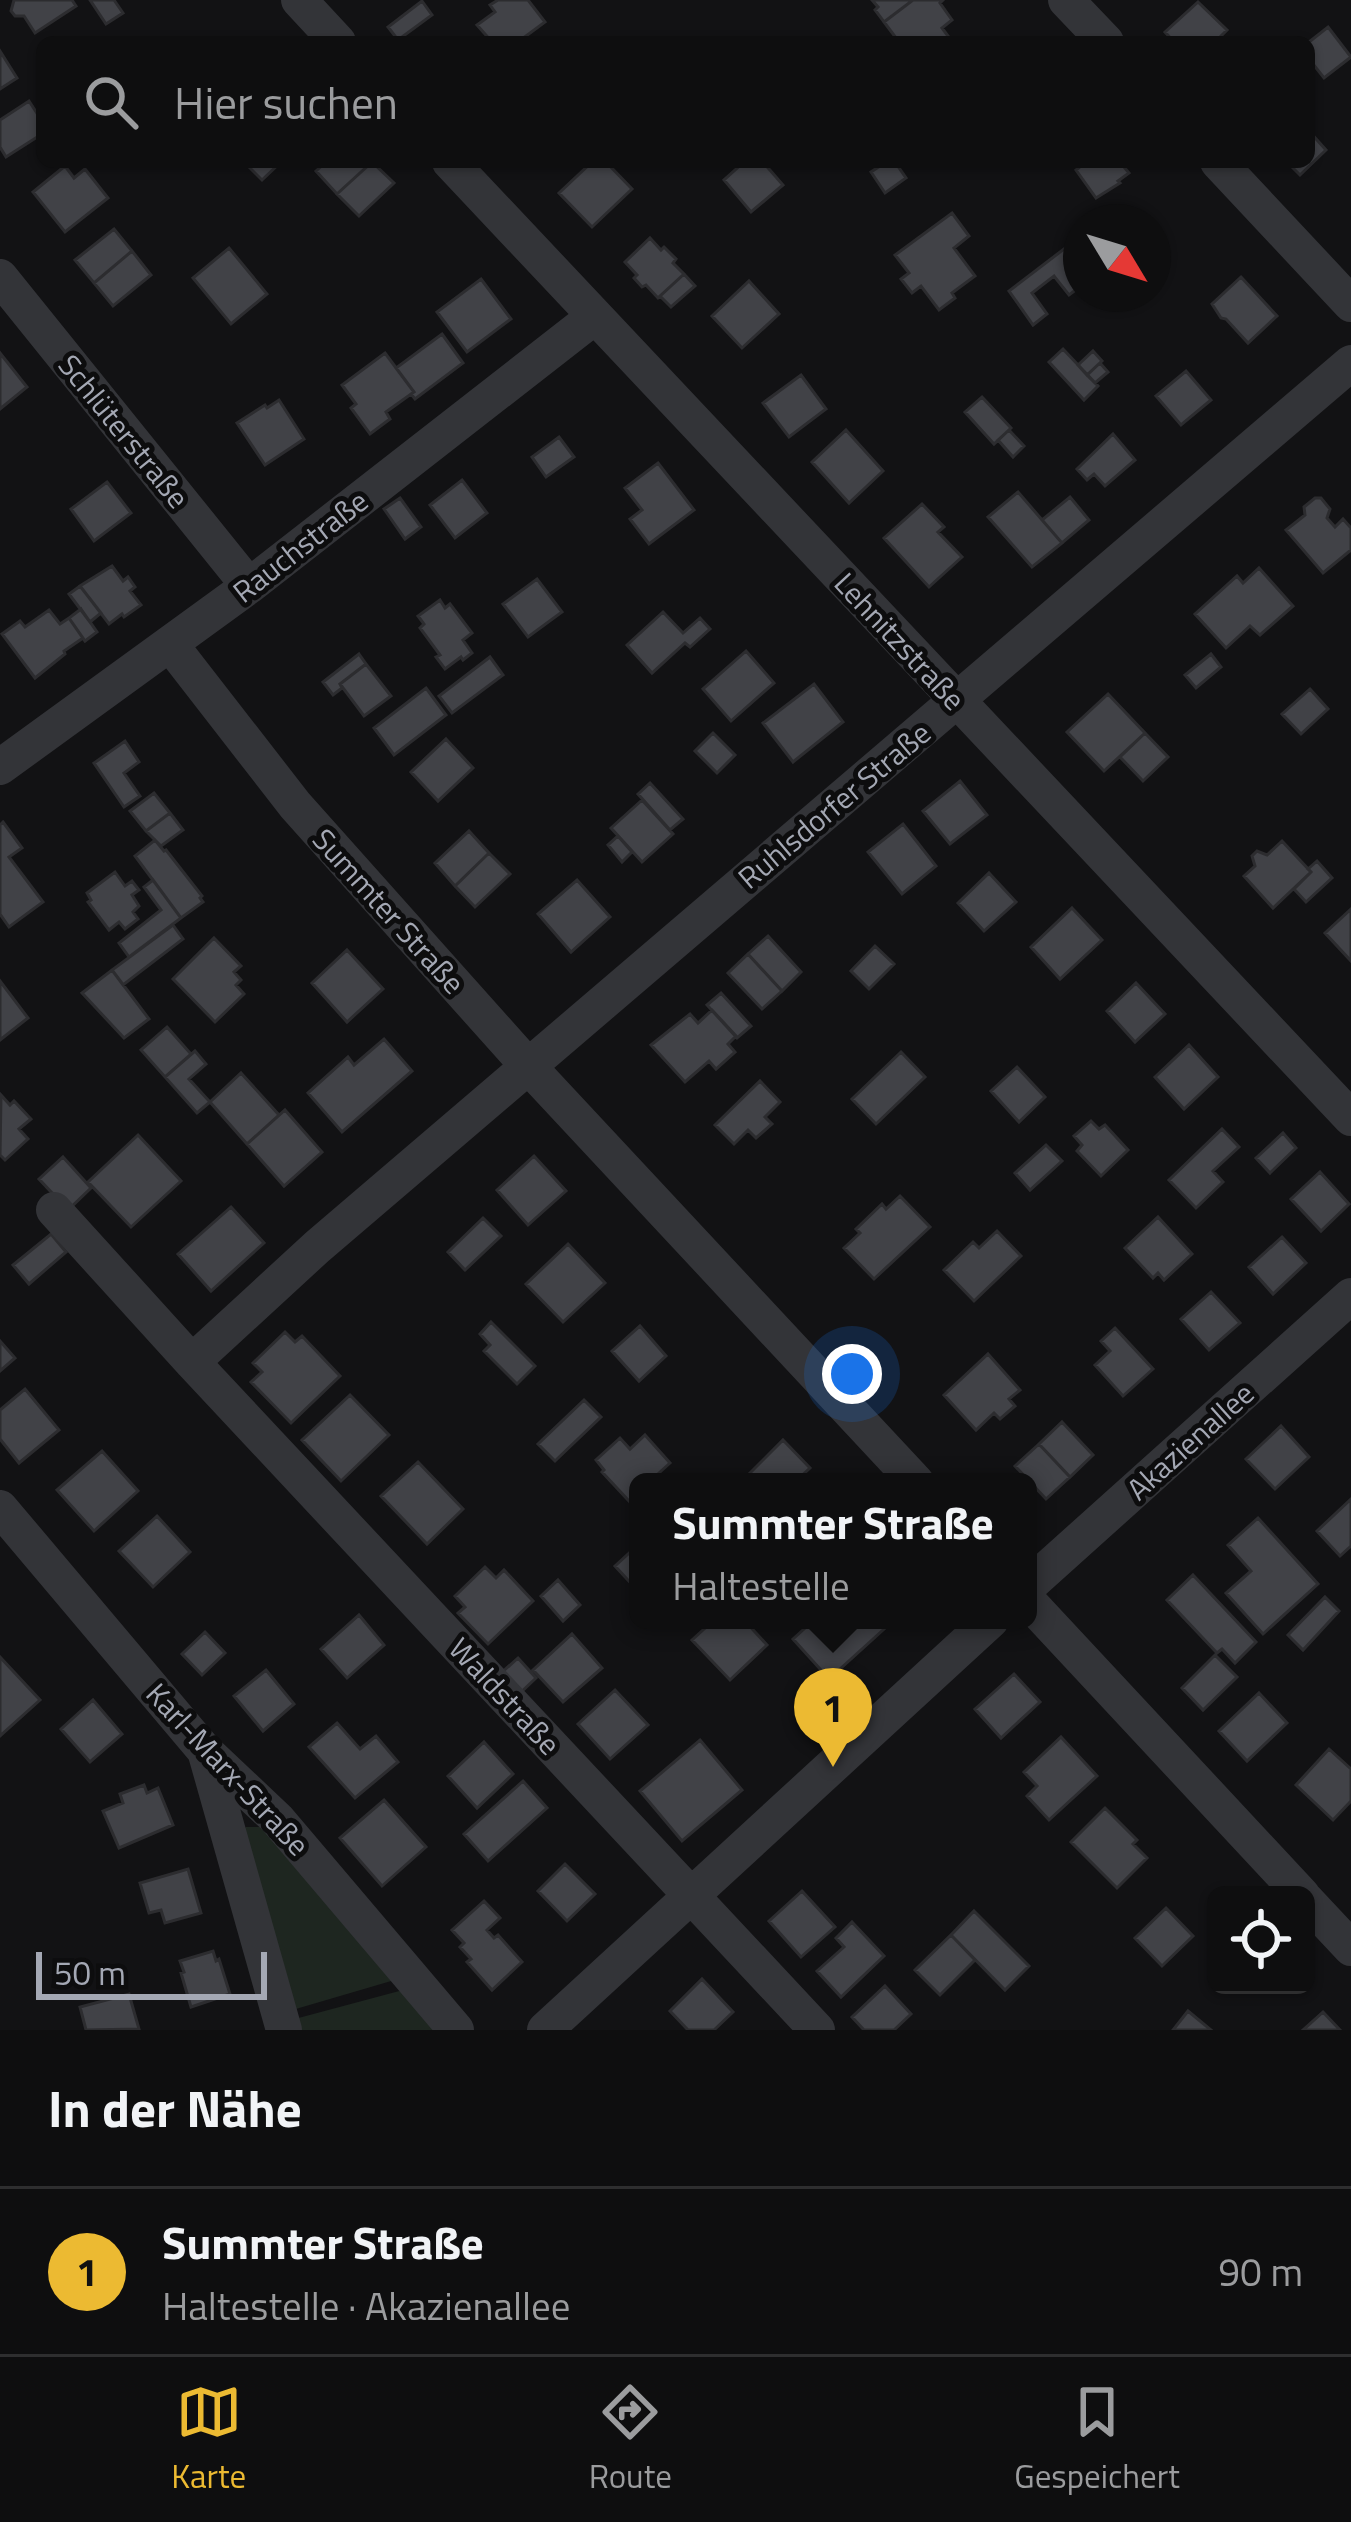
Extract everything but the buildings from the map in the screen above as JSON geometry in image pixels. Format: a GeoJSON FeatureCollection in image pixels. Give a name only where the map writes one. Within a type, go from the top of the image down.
{"type":"FeatureCollection","features":[{"type":"Feature","properties":{"kind":"street"},"geometry":{"type":"LineString","coordinates":[[299,0],[332,36]]}},
{"type":"Feature","properties":{"kind":"street"},"geometry":{"type":"LineString","coordinates":[[1066,0],[1100,36]]}},
{"type":"Feature","properties":{"kind":"street","name":"Lehnitzstraße"},"geometry":{"type":"LineString","coordinates":[[456,168],[1351,1118]]}},
{"type":"Feature","properties":{"kind":"street"},"geometry":{"type":"LineString","coordinates":[[1224,168],[1351,304]]}},
{"type":"Feature","properties":{"kind":"street","name":"Schlüterstraße"},"geometry":{"type":"LineString","coordinates":[[0,277],[249,586]]}},
{"type":"Feature","properties":{"kind":"street","name":"Rauchstraße"},"geometry":{"type":"LineString","coordinates":[[0,767],[249,586],[594,317]]}},
{"type":"Feature","properties":{"kind":"street","name":"Ruhlsdorfer Straße"},"geometry":{"type":"LineString","coordinates":[[192,1362],[317,1247],[1351,362]]}},
{"type":"Feature","properties":{"kind":"street","name":"Summter Straße"},"geometry":{"type":"LineString","coordinates":[[170,644],[295,805],[528,1066],[908,1473]]}},
{"type":"Feature","properties":{"kind":"street","name":"Waldstraße"},"geometry":{"type":"LineString","coordinates":[[54,1210],[817,2030]]}},
{"type":"Feature","properties":{"kind":"street","name":"Akazienallee"},"geometry":{"type":"LineString","coordinates":[[1037,1578],[1351,1296]]}},
{"type":"Feature","properties":{"kind":"street","name":"Karl-Marx-Straße"},"geometry":{"type":"LineString","coordinates":[[0,1508],[205,1751],[278,1820],[456,2030]]}},
{"type":"Feature","properties":{"kind":"street"},"geometry":{"type":"LineString","coordinates":[[1037,1611],[1294,1886]]}},
{"type":"Feature","properties":{"kind":"street"},"geometry":{"type":"LineString","coordinates":[[545,2030],[981,1629]]}},
{"type":"Feature","properties":{"kind":"street"},"geometry":{"type":"LineString","coordinates":[[205,1751],[284,2030]]}},
{"type":"Feature","properties":{"kind":"street"},"geometry":{"type":"LineString","coordinates":[[1315,1909],[1351,1948]]}},
{"type":"Feature","properties":{"kind":"shaded area"},"geometry":{"type":"Polygon","coordinates":[[[246,1827],[261,1827],[398,1979],[289,2011],[240,1833],[246,1827]]]}},
{"type":"Feature","properties":{"kind":"shaded area"},"geometry":{"type":"Polygon","coordinates":[[[403,1990],[438,2030],[295,2030],[291,2020],[403,1990]]]}},
{"type":"Feature","properties":{"kind":"place","name":"Summter Straße"},"geometry":{"type":"Point","coordinates":[833,1767]}}]}
